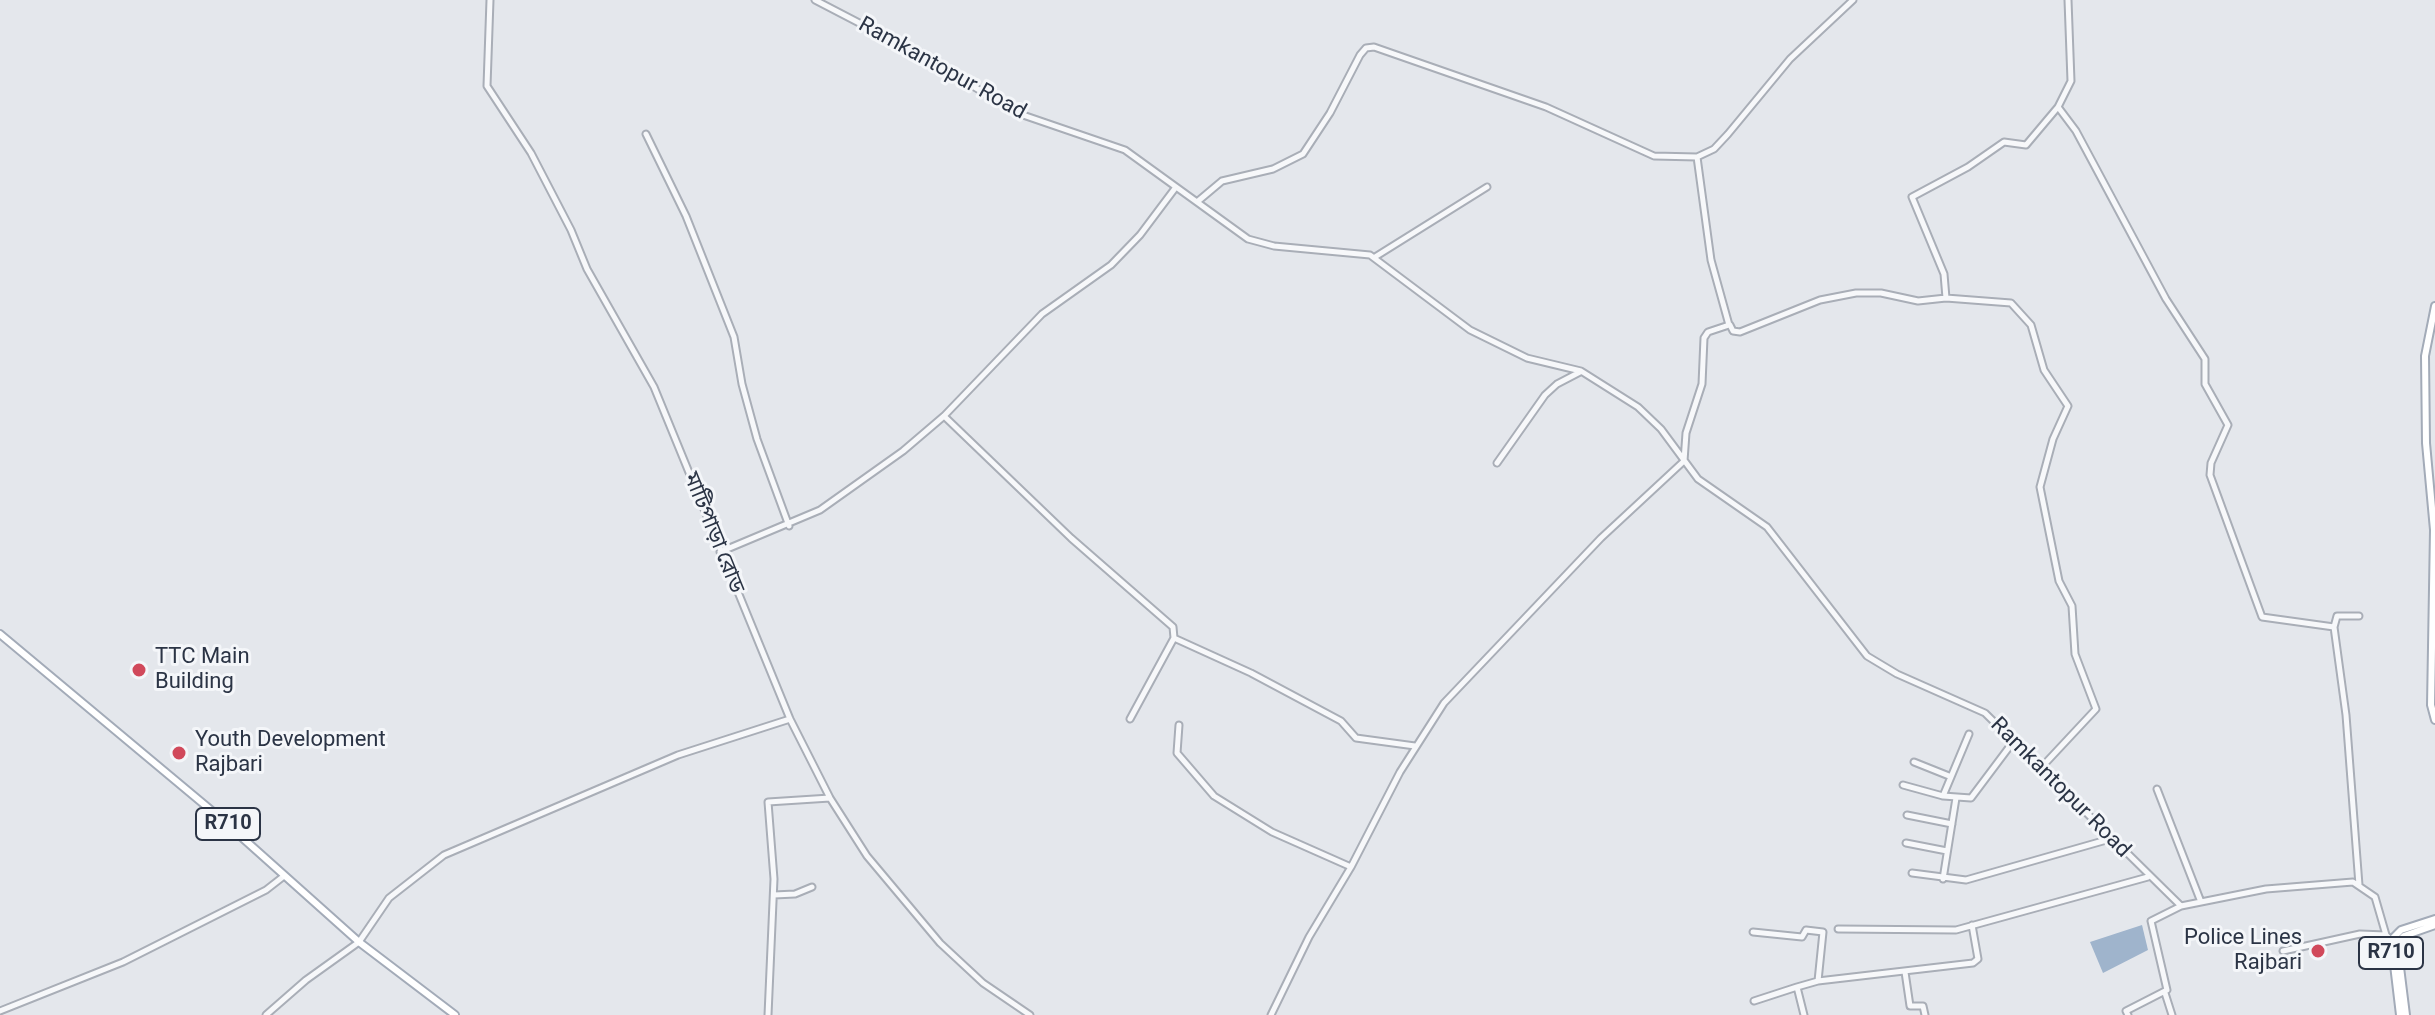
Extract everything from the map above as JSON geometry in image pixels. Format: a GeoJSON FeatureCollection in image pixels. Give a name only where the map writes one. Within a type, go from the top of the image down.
{"type":"FeatureCollection","features":[{"type":"Feature","properties":{"kind":"main road"},"geometry":{"type":"LineString","coordinates":[[2435,306],[2425,356],[2426,443],[2434,530],[2431,705],[2435,720]]}},
{"type":"Feature","properties":{"kind":"main road","name":"R710"},"geometry":{"type":"LineString","coordinates":[[0,634],[359,942],[455,1015]]}},
{"type":"Feature","properties":{"kind":"main road","name":"R710"},"geometry":{"type":"LineString","coordinates":[[2403,1015],[2389,938],[2401,930],[2435,922]]}},
{"type":"Feature","properties":{"kind":"main road","name":"R710"},"geometry":{"type":"LineString","coordinates":[[2403,1015],[2397,943],[2435,922]]}},
{"type":"Feature","properties":{"kind":"street","name":"মাটিপাড়া রোড"},"geometry":{"type":"LineString","coordinates":[[490,0],[487,86],[531,153],[571,230],[587,269],[654,387],[790,719],[830,798],[867,856],[940,943],[983,983],[1030,1015]]}},
{"type":"Feature","properties":{"kind":"street","name":"Ramkantopur Road"},"geometry":{"type":"LineString","coordinates":[[815,0],[915,52],[1020,114],[1125,150],[1248,239],[1297,248],[1360,252],[1375,257],[1475,333],[1527,358],[1581,371],[1649,416],[1698,479],[1767,527],[1867,656],[1897,674],[1972,706],[1994,722],[2039,770],[2061,787],[2110,839],[2181,906]]}},
{"type":"Feature","properties":{"kind":"street"},"geometry":{"type":"LineString","coordinates":[[1196,202],[1222,181],[1273,169],[1303,154],[1330,113],[1360,55],[1366,48],[1374,47],[1546,107],[1654,156],[1697,157],[1714,149],[1790,59],[1853,0]]}},
{"type":"Feature","properties":{"kind":"street"},"geometry":{"type":"LineString","coordinates":[[1946,298],[1944,274],[1912,197],[1968,167],[2004,142],[2026,145],[2058,107],[2071,81],[2068,0]]}},
{"type":"Feature","properties":{"kind":"street"},"geometry":{"type":"LineString","coordinates":[[2058,107],[2076,131],[2166,299],[2207,364],[2205,384],[2228,425],[2211,463],[2210,475],[2262,617],[2334,627]]}},
{"type":"Feature","properties":{"kind":"street"},"geometry":{"type":"LineString","coordinates":[[646,134],[686,216],[734,337],[742,384],[757,439],[789,526]]}},
{"type":"Feature","properties":{"kind":"street"},"geometry":{"type":"LineString","coordinates":[[1697,157],[1711,260],[1733,331],[1740,332],[1820,300],[1856,293],[1918,301],[1946,298],[2011,303],[2031,325],[2044,370],[2068,406],[2053,439],[2040,487],[2059,581],[2072,606],[2075,654],[2096,709],[2039,770]]}},
{"type":"Feature","properties":{"kind":"street"},"geometry":{"type":"LineString","coordinates":[[720,552],[789,526],[856,485],[944,416],[1042,314],[1111,265],[1176,187]]}},
{"type":"Feature","properties":{"kind":"street"},"geometry":{"type":"LineString","coordinates":[[1375,257],[1487,187]]}},
{"type":"Feature","properties":{"kind":"street"},"geometry":{"type":"LineString","coordinates":[[1271,1015],[1309,937],[1351,867],[1415,746],[1444,703],[1601,538],[1684,461],[1687,428],[1702,384],[1704,338],[1708,332],[1729,325]]}},
{"type":"Feature","properties":{"kind":"street"},"geometry":{"type":"LineString","coordinates":[[1497,463],[1552,387],[1581,371]]}},
{"type":"Feature","properties":{"kind":"street"},"geometry":{"type":"LineString","coordinates":[[944,416],[1071,538],[1159,611],[1173,627],[1174,638],[1130,719]]}},
{"type":"Feature","properties":{"kind":"street"},"geometry":{"type":"LineString","coordinates":[[2359,616],[2337,616],[2334,627],[2346,715],[2359,885]]}},
{"type":"Feature","properties":{"kind":"street"},"geometry":{"type":"LineString","coordinates":[[1174,638],[1251,673],[1341,721],[1356,738],[1415,746]]}},
{"type":"Feature","properties":{"kind":"street"},"geometry":{"type":"LineString","coordinates":[[266,1015],[306,980],[359,942],[389,898],[444,855],[678,755],[790,719]]}},
{"type":"Feature","properties":{"kind":"street"},"geometry":{"type":"LineString","coordinates":[[1179,725],[1177,753],[1214,796],[1272,832],[1351,867]]}},
{"type":"Feature","properties":{"kind":"street"},"geometry":{"type":"LineString","coordinates":[[1943,796],[1969,734]]}},
{"type":"Feature","properties":{"kind":"street"},"geometry":{"type":"LineString","coordinates":[[1903,785],[1943,796],[1974,796],[2013,742]]}},
{"type":"Feature","properties":{"kind":"street"},"geometry":{"type":"LineString","coordinates":[[1914,762],[1949,776]]}},
{"type":"Feature","properties":{"kind":"street"},"geometry":{"type":"LineString","coordinates":[[2157,789],[2201,902]]}},
{"type":"Feature","properties":{"kind":"street"},"geometry":{"type":"LineString","coordinates":[[768,1015],[774,895],[768,802],[830,798]]}},
{"type":"Feature","properties":{"kind":"street"},"geometry":{"type":"LineString","coordinates":[[1943,879],[1956,798]]}},
{"type":"Feature","properties":{"kind":"street"},"geometry":{"type":"LineString","coordinates":[[1907,815],[1952,824]]}},
{"type":"Feature","properties":{"kind":"street"},"geometry":{"type":"LineString","coordinates":[[1912,873],[1966,880],[2110,839]]}},
{"type":"Feature","properties":{"kind":"street"},"geometry":{"type":"LineString","coordinates":[[1906,843],[1947,851]]}},
{"type":"Feature","properties":{"kind":"street"},"geometry":{"type":"LineString","coordinates":[[0,1011],[123,962],[266,890],[284,876]]}},
{"type":"Feature","properties":{"kind":"street"},"geometry":{"type":"LineString","coordinates":[[1838,929],[1956,930],[2149,876]]}},
{"type":"Feature","properties":{"kind":"street"},"geometry":{"type":"LineString","coordinates":[[2172,1015],[2151,921],[2181,906],[2314,882],[2359,885],[2375,897],[2389,938],[2360,934],[2283,951]]}},
{"type":"Feature","properties":{"kind":"street"},"geometry":{"type":"LineString","coordinates":[[774,895],[795,894],[812,887]]}},
{"type":"Feature","properties":{"kind":"street"},"geometry":{"type":"LineString","coordinates":[[1754,1001],[1818,981],[1977,961],[1972,925]]}},
{"type":"Feature","properties":{"kind":"street"},"geometry":{"type":"LineString","coordinates":[[1753,932],[1802,937],[1806,930],[1823,932],[1818,981]]}},
{"type":"Feature","properties":{"kind":"street"},"geometry":{"type":"LineString","coordinates":[[1905,972],[1910,1006],[1923,1006],[1925,1015]]}},
{"type":"Feature","properties":{"kind":"street"},"geometry":{"type":"LineString","coordinates":[[1797,987],[1804,1015]]}},
{"type":"Feature","properties":{"kind":"street"},"geometry":{"type":"LineString","coordinates":[[2119,1015],[2165,993]]}},
{"type":"Feature","properties":{"kind":"water"},"geometry":{"type":"Polygon","coordinates":[[[2142,925],[2148,950],[2103,973],[2090,942],[2142,925]]]}},
{"type":"Feature","properties":{"kind":"place","name":"TTC Main Building"},"geometry":{"type":"Point","coordinates":[139,670]}},
{"type":"Feature","properties":{"kind":"place","name":"Youth Development Rajbari"},"geometry":{"type":"Point","coordinates":[179,753]}},
{"type":"Feature","properties":{"kind":"place","name":"Police Lines Rajbari"},"geometry":{"type":"Point","coordinates":[2318,951]}}]}
